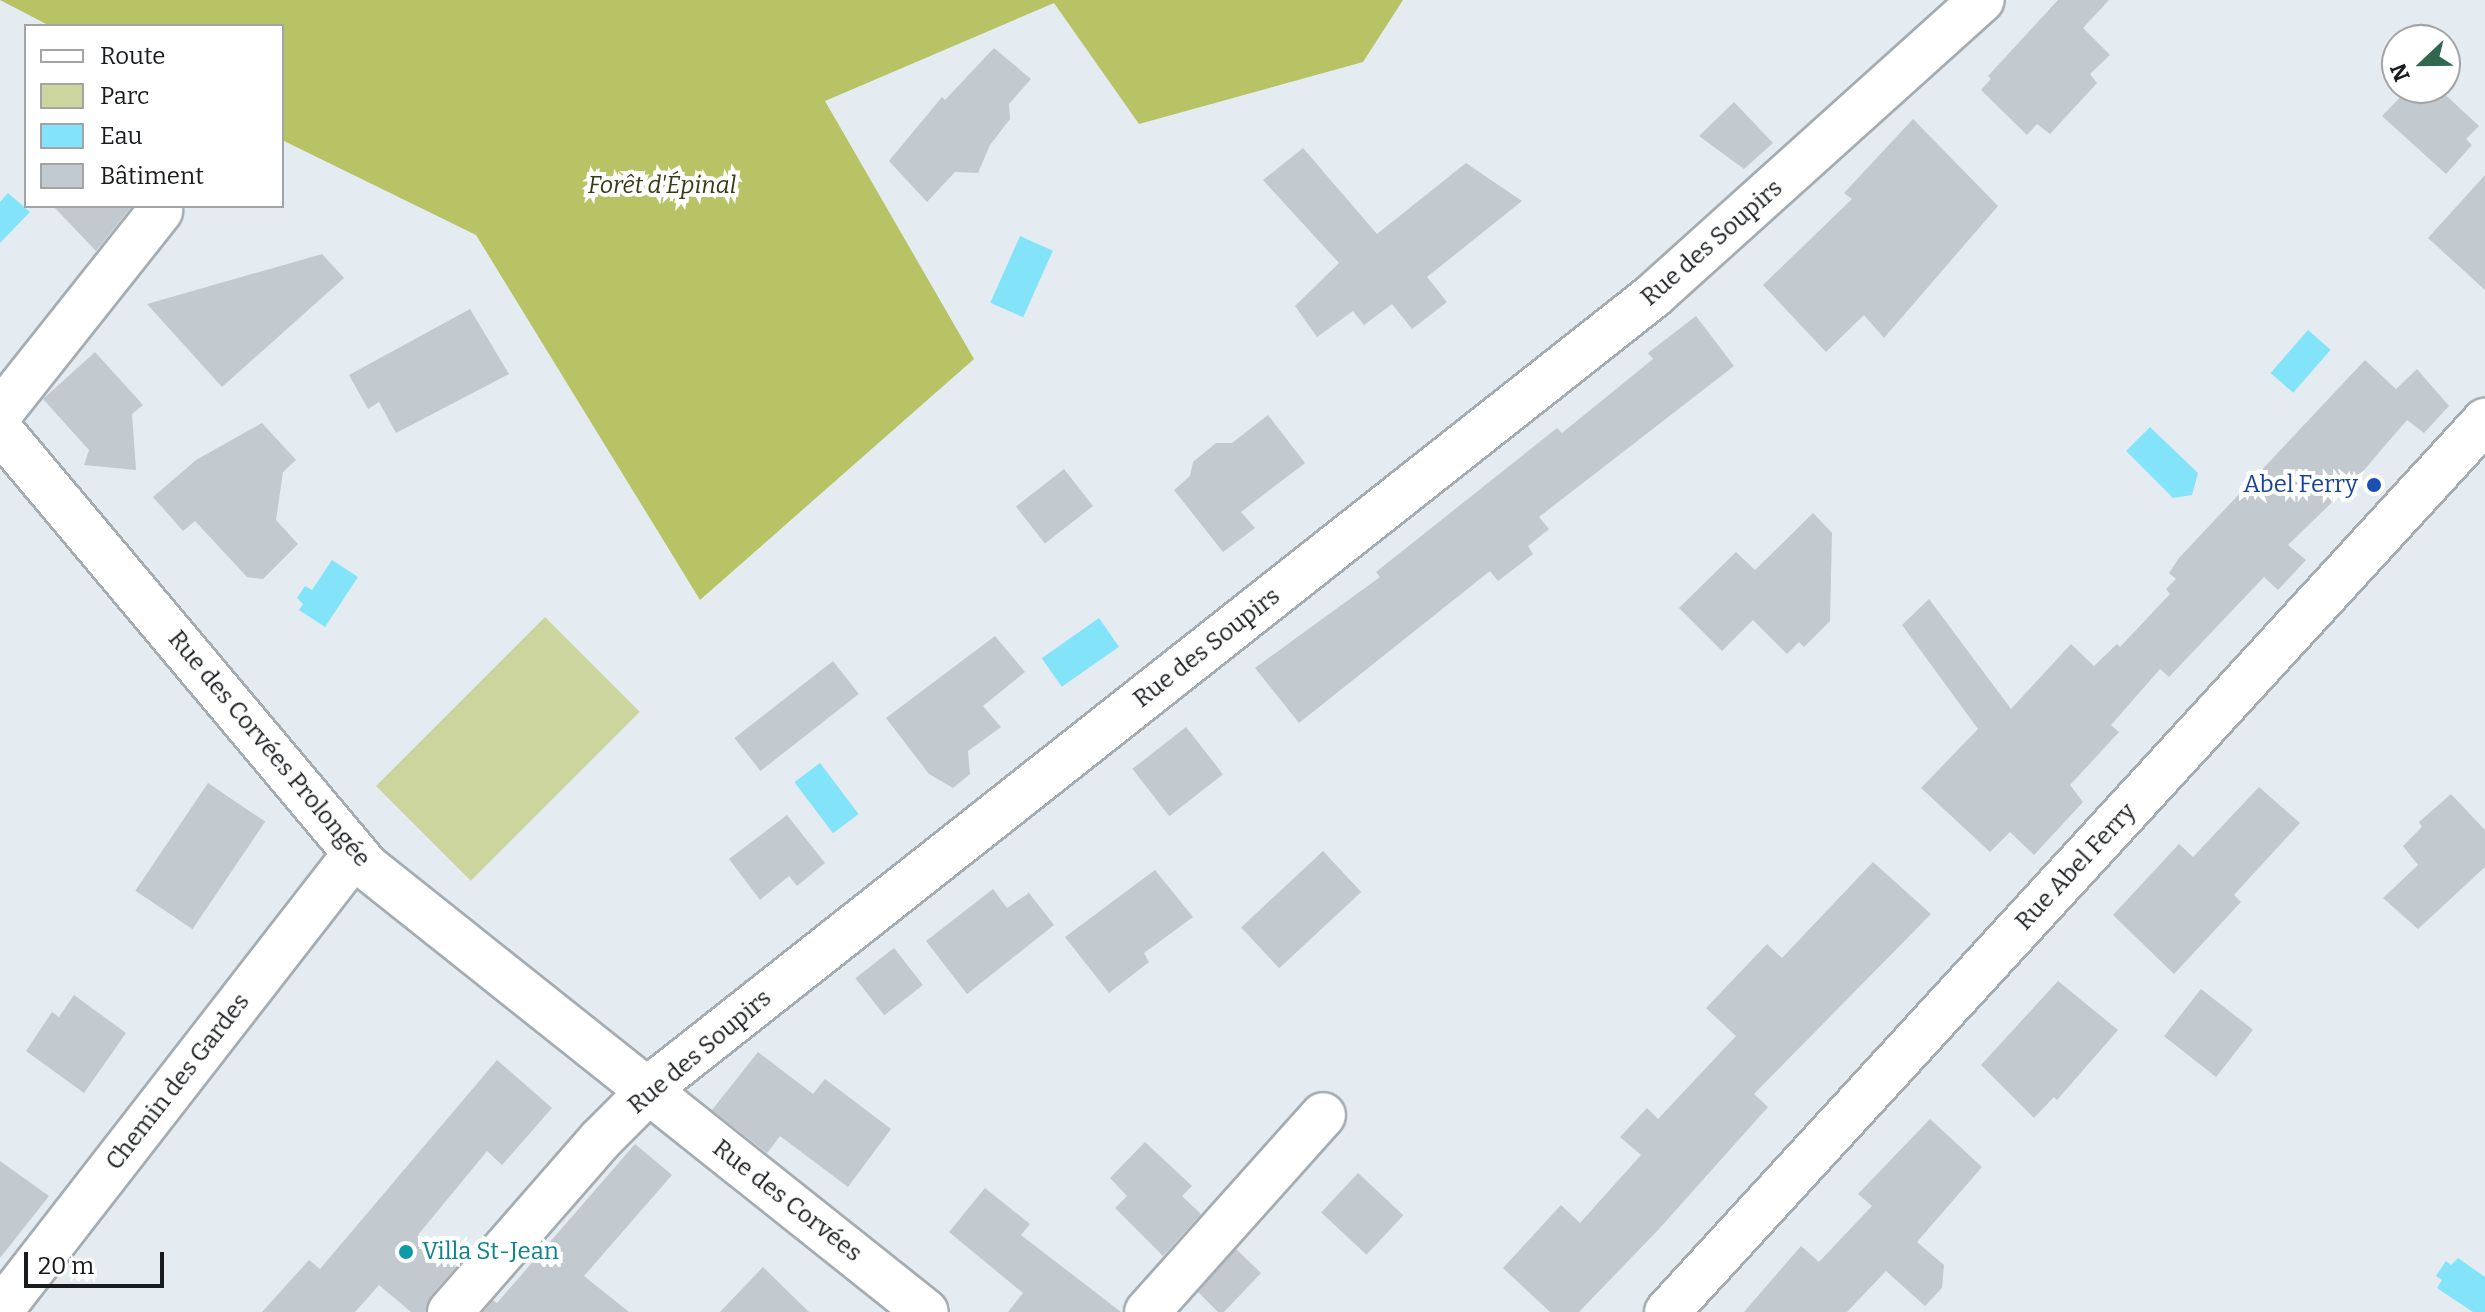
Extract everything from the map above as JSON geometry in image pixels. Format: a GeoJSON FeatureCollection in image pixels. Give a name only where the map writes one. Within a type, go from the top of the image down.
{"type":"FeatureCollection","features":[{"type":"Feature","properties":{"kind":"street","name":"Rue des Soupirs"},"geometry":{"type":"LineString","coordinates":[[450,1312],[648,1091],[1654,295],[1982,0]]}},
{"type":"Feature","properties":{"kind":"street"},"geometry":{"type":"LineString","coordinates":[[0,413],[160,211]]}},
{"type":"Feature","properties":{"kind":"street","name":"Rue Abel Ferry"},"geometry":{"type":"LineString","coordinates":[[1667,1312],[2485,421]]}},
{"type":"Feature","properties":{"kind":"street","name":"Rue des Corvées Prolongée"},"geometry":{"type":"LineString","coordinates":[[0,430],[355,854],[648,1091]]}},
{"type":"Feature","properties":{"kind":"street","name":"Chemin des Gardes"},"geometry":{"type":"LineString","coordinates":[[0,1311],[355,854]]}},
{"type":"Feature","properties":{"kind":"street","name":"Rue des Corvées"},"geometry":{"type":"LineString","coordinates":[[648,1091],[926,1312]]}},
{"type":"Feature","properties":{"kind":"street"},"geometry":{"type":"LineString","coordinates":[[1147,1312],[1323,1115]]}},
{"type":"Feature","properties":{"kind":"green space","name":"Forêt d'Épinal"},"geometry":{"type":"Polygon","coordinates":[[[0,0],[1403,0],[1363,62],[1139,124],[1054,3],[825,101],[974,359],[700,600],[476,235],[284,141],[284,24],[46,24],[0,0]]]}},
{"type":"Feature","properties":{"kind":"green space"},"geometry":{"type":"Polygon","coordinates":[[[545,617],[640,712],[471,881],[376,786],[545,617]]]}},
{"type":"Feature","properties":{"kind":"water"},"geometry":{"type":"Polygon","coordinates":[[[8,193],[30,212],[0,243],[0,202],[8,193]]]}},
{"type":"Feature","properties":{"kind":"water"},"geometry":{"type":"Polygon","coordinates":[[[1020,236],[1053,251],[1023,317],[990,303],[1020,236]]]}},
{"type":"Feature","properties":{"kind":"water"},"geometry":{"type":"Polygon","coordinates":[[[2308,330],[2331,350],[2293,393],[2271,373],[2308,330]]]}},
{"type":"Feature","properties":{"kind":"water"},"geometry":{"type":"Polygon","coordinates":[[[2150,427],[2198,473],[2192,495],[2173,498],[2126,451],[2150,427]]]}},
{"type":"Feature","properties":{"kind":"water"},"geometry":{"type":"Polygon","coordinates":[[[332,560],[358,577],[325,627],[299,610],[303,604],[297,598],[305,586],[312,590],[332,560]]]}},
{"type":"Feature","properties":{"kind":"water"},"geometry":{"type":"Polygon","coordinates":[[[1099,618],[1119,647],[1062,687],[1042,658],[1099,618]]]}},
{"type":"Feature","properties":{"kind":"water"},"geometry":{"type":"Polygon","coordinates":[[[820,763],[859,814],[833,833],[794,782],[820,763]]]}},
{"type":"Feature","properties":{"kind":"water"},"geometry":{"type":"Polygon","coordinates":[[[2458,1258],[2485,1277],[2485,1312],[2473,1312],[2437,1288],[2442,1280],[2436,1276],[2446,1261],[2451,1265],[2458,1258]]]}},
{"type":"Feature","properties":{"kind":"building"},"geometry":{"type":"Polygon","coordinates":[[[2058,0],[2109,0],[2083,28],[2110,55],[2090,74],[2097,83],[2050,134],[2037,124],[2027,135],[1981,90],[1991,79],[1988,76],[2058,0]]]}},
{"type":"Feature","properties":{"kind":"building"},"geometry":{"type":"Polygon","coordinates":[[[994,48],[1031,79],[1009,104],[1010,119],[990,145],[978,173],[955,172],[927,202],[889,161],[942,97],[945,100],[994,48]]]}},
{"type":"Feature","properties":{"kind":"building"},"geometry":{"type":"Polygon","coordinates":[[[1734,102],[1773,143],[1744,169],[1699,136],[1734,102]]]}},
{"type":"Feature","properties":{"kind":"building"},"geometry":{"type":"Polygon","coordinates":[[[2394,104],[2455,104],[2479,126],[2466,139],[2472,145],[2446,174],[2382,116],[2394,104]]]}},
{"type":"Feature","properties":{"kind":"building"},"geometry":{"type":"Polygon","coordinates":[[[1913,119],[1998,206],[1884,338],[1864,315],[1826,352],[1763,285],[1852,199],[1844,193],[1913,119]]]}},
{"type":"Feature","properties":{"kind":"building"},"geometry":{"type":"Polygon","coordinates":[[[1303,148],[1377,234],[1466,163],[1522,201],[1427,277],[1447,302],[1412,329],[1392,304],[1364,325],[1353,311],[1317,337],[1295,306],[1339,263],[1263,180],[1303,148]]]}},
{"type":"Feature","properties":{"kind":"building"},"geometry":{"type":"Polygon","coordinates":[[[2485,175],[2485,290],[2428,238],[2485,175]]]}},
{"type":"Feature","properties":{"kind":"building"},"geometry":{"type":"Polygon","coordinates":[[[55,208],[130,208],[96,251],[55,208]]]}},
{"type":"Feature","properties":{"kind":"building"},"geometry":{"type":"Polygon","coordinates":[[[322,254],[344,278],[222,387],[147,304],[322,254]]]}},
{"type":"Feature","properties":{"kind":"building"},"geometry":{"type":"Polygon","coordinates":[[[470,309],[509,374],[396,433],[379,402],[368,409],[349,375],[470,309]]]}},
{"type":"Feature","properties":{"kind":"building"},"geometry":{"type":"Polygon","coordinates":[[[1696,316],[1734,366],[1539,517],[1549,529],[1528,546],[1533,554],[1498,581],[1490,571],[1299,723],[1255,668],[1380,577],[1376,572],[1557,428],[1562,433],[1653,359],[1648,353],[1696,316]]]}},
{"type":"Feature","properties":{"kind":"building"},"geometry":{"type":"Polygon","coordinates":[[[95,352],[143,405],[132,414],[136,470],[84,465],[89,450],[43,399],[95,352]]]}},
{"type":"Feature","properties":{"kind":"building"},"geometry":{"type":"Polygon","coordinates":[[[2365,360],[2396,389],[2417,369],[2449,406],[2424,433],[2407,420],[2358,477],[2288,545],[2306,560],[2278,590],[2264,577],[2169,677],[2160,669],[2111,725],[2119,732],[2070,785],[2083,802],[2034,855],[2010,832],[1990,852],[1921,788],[1978,729],[1902,625],[1929,599],[2011,709],[2071,644],[2094,666],[2117,644],[2120,647],[2170,594],[2166,589],[2176,579],[2169,573],[2179,558],[2365,360]]]}},
{"type":"Feature","properties":{"kind":"building"},"geometry":{"type":"Polygon","coordinates":[[[1268,415],[1305,463],[1241,512],[1255,528],[1223,552],[1174,490],[1190,476],[1193,462],[1216,443],[1232,443],[1268,415]]]}},
{"type":"Feature","properties":{"kind":"building"},"geometry":{"type":"Polygon","coordinates":[[[262,423],[296,460],[283,472],[276,520],[298,544],[263,579],[247,577],[195,521],[183,531],[153,497],[196,460],[262,423]]]}},
{"type":"Feature","properties":{"kind":"building"},"geometry":{"type":"Polygon","coordinates":[[[1064,469],[1093,506],[1045,544],[1016,507],[1064,469]]]}},
{"type":"Feature","properties":{"kind":"building"},"geometry":{"type":"Polygon","coordinates":[[[1813,513],[1832,533],[1830,621],[1804,647],[1799,642],[1787,654],[1753,620],[1722,651],[1679,608],[1736,552],[1755,570],[1813,513]]]}},
{"type":"Feature","properties":{"kind":"building"},"geometry":{"type":"Polygon","coordinates":[[[995,636],[1025,672],[983,706],[1001,727],[968,751],[970,774],[953,788],[929,774],[886,718],[995,636]]]}},
{"type":"Feature","properties":{"kind":"building"},"geometry":{"type":"Polygon","coordinates":[[[833,661],[859,694],[760,771],[734,738],[833,661]]]}},
{"type":"Feature","properties":{"kind":"building"},"geometry":{"type":"Polygon","coordinates":[[[1186,727],[1223,774],[1169,816],[1132,769],[1186,727]]]}},
{"type":"Feature","properties":{"kind":"building"},"geometry":{"type":"Polygon","coordinates":[[[208,783],[265,822],[193,929],[135,891],[208,783]]]}},
{"type":"Feature","properties":{"kind":"building"},"geometry":{"type":"Polygon","coordinates":[[[2259,787],[2300,823],[2234,895],[2241,902],[2174,974],[2113,915],[2179,844],[2193,857],[2259,787]]]}},
{"type":"Feature","properties":{"kind":"building"},"geometry":{"type":"Polygon","coordinates":[[[2451,794],[2485,830],[2485,867],[2418,929],[2383,898],[2418,865],[2403,846],[2422,827],[2419,822],[2451,794]]]}},
{"type":"Feature","properties":{"kind":"building"},"geometry":{"type":"Polygon","coordinates":[[[787,815],[825,863],[797,886],[789,876],[760,900],[729,859],[787,815]]]}},
{"type":"Feature","properties":{"kind":"building"},"geometry":{"type":"Polygon","coordinates":[[[1323,851],[1361,892],[1279,968],[1241,927],[1323,851]]]}},
{"type":"Feature","properties":{"kind":"building"},"geometry":{"type":"Polygon","coordinates":[[[1873,862],[1931,914],[1754,1094],[1768,1107],[1659,1229],[1579,1312],[1550,1312],[1503,1268],[1561,1205],[1580,1223],[1641,1155],[1620,1137],[1647,1108],[1658,1119],[1736,1036],[1706,1008],[1767,944],[1782,958],[1873,862]]]}},
{"type":"Feature","properties":{"kind":"building"},"geometry":{"type":"Polygon","coordinates":[[[1155,870],[1193,917],[1144,953],[1149,962],[1109,993],[1065,937],[1155,870]]]}},
{"type":"Feature","properties":{"kind":"building"},"geometry":{"type":"Polygon","coordinates":[[[993,889],[1007,908],[1029,893],[1054,925],[967,994],[926,941],[993,889]]]}},
{"type":"Feature","properties":{"kind":"building"},"geometry":{"type":"Polygon","coordinates":[[[894,948],[923,985],[884,1015],[855,978],[894,948]]]}},
{"type":"Feature","properties":{"kind":"building"},"geometry":{"type":"Polygon","coordinates":[[[2058,981],[2118,1030],[2057,1100],[2054,1097],[2034,1118],[1981,1065],[2058,981]]]}},
{"type":"Feature","properties":{"kind":"building"},"geometry":{"type":"Polygon","coordinates":[[[2201,989],[2253,1030],[2216,1077],[2164,1036],[2201,989]]]}},
{"type":"Feature","properties":{"kind":"building"},"geometry":{"type":"Polygon","coordinates":[[[74,995],[126,1033],[84,1093],[26,1051],[52,1012],[59,1017],[74,995]]]}},
{"type":"Feature","properties":{"kind":"building"},"geometry":{"type":"Polygon","coordinates":[[[758,1052],[813,1094],[825,1079],[891,1129],[848,1187],[780,1136],[767,1153],[712,1110],[758,1052]]]}},
{"type":"Feature","properties":{"kind":"building"},"geometry":{"type":"Polygon","coordinates":[[[497,1060],[552,1108],[502,1165],[487,1151],[418,1235],[456,1267],[431,1296],[426,1312],[411,1312],[379,1285],[355,1312],[262,1312],[309,1260],[320,1269],[497,1060]]]}},
{"type":"Feature","properties":{"kind":"building"},"geometry":{"type":"Polygon","coordinates":[[[1930,1119],[1982,1167],[1917,1242],[1944,1265],[1942,1288],[1925,1306],[1886,1271],[1847,1312],[1744,1312],[1801,1246],[1819,1262],[1872,1206],[1858,1194],[1930,1119]]]}},
{"type":"Feature","properties":{"kind":"building"},"geometry":{"type":"Polygon","coordinates":[[[1145,1142],[1192,1186],[1182,1196],[1201,1214],[1163,1256],[1115,1208],[1127,1196],[1110,1178],[1145,1142]]]}},
{"type":"Feature","properties":{"kind":"building"},"geometry":{"type":"Polygon","coordinates":[[[635,1144],[672,1175],[584,1276],[629,1312],[483,1312],[493,1300],[497,1303],[635,1144]]]}},
{"type":"Feature","properties":{"kind":"building"},"geometry":{"type":"Polygon","coordinates":[[[0,1161],[49,1196],[0,1258],[0,1161]]]}},
{"type":"Feature","properties":{"kind":"building"},"geometry":{"type":"Polygon","coordinates":[[[1358,1173],[1403,1215],[1367,1255],[1321,1212],[1358,1173]]]}},
{"type":"Feature","properties":{"kind":"building"},"geometry":{"type":"Polygon","coordinates":[[[985,1188],[1030,1224],[1021,1235],[1121,1312],[1008,1312],[1023,1293],[949,1232],[985,1188]]]}},
{"type":"Feature","properties":{"kind":"building"},"geometry":{"type":"Polygon","coordinates":[[[1236,1249],[1261,1273],[1224,1312],[1218,1312],[1198,1292],[1236,1249]]]}},
{"type":"Feature","properties":{"kind":"building"},"geometry":{"type":"Polygon","coordinates":[[[763,1267],[809,1312],[720,1312],[763,1267]]]}},
{"type":"Feature","properties":{"kind":"place","name":"Abel Ferry"},"geometry":{"type":"Point","coordinates":[2374,485]}},
{"type":"Feature","properties":{"kind":"place","name":"Villa St-Jean"},"geometry":{"type":"Point","coordinates":[406,1252]}}]}
